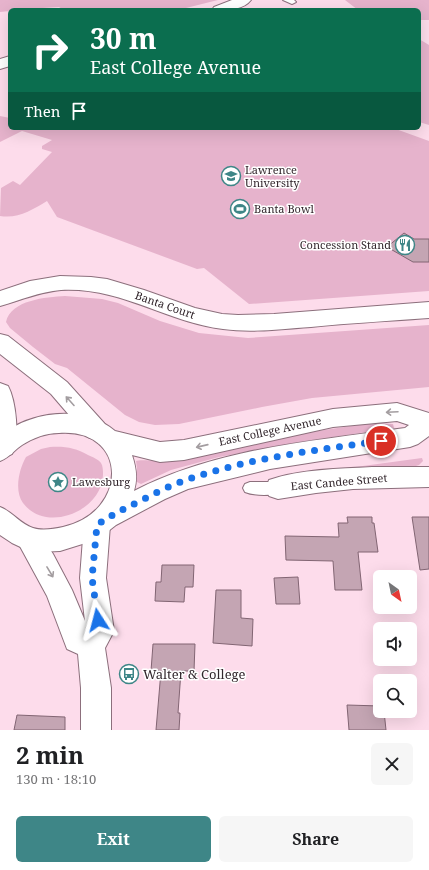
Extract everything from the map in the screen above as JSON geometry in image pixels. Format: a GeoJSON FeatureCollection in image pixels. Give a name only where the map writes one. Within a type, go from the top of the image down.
{"type":"FeatureCollection","features":[{"type":"Feature","properties":{"kind":"main road"},"geometry":{"type":"LineString","coordinates":[[224,8],[244,0]]}},
{"type":"Feature","properties":{"kind":"main road","name":"Banta Court"},"geometry":{"type":"LineString","coordinates":[[0,299],[25,289],[42,285],[77,283],[122,290],[179,312],[200,318],[238,323],[429,310]]}},
{"type":"Feature","properties":{"kind":"main road"},"geometry":{"type":"LineString","coordinates":[[0,342],[59,388],[119,451],[124,461],[125,472],[121,491],[102,521],[92,578],[100,631],[91,646],[96,688],[96,730]]}},
{"type":"Feature","properties":{"kind":"main road"},"geometry":{"type":"LineString","coordinates":[[0,392],[4,405],[2,449]]}},
{"type":"Feature","properties":{"kind":"main road","name":"East College Avenue"},"geometry":{"type":"LineString","coordinates":[[2,449],[20,434],[52,424],[80,424],[104,435],[160,452],[184,450],[278,428],[333,418],[397,412],[429,423]]}},
{"type":"Feature","properties":{"kind":"main road","name":"East College Avenue"},"geometry":{"type":"LineString","coordinates":[[18,538],[52,540],[69,538],[86,532],[102,521],[166,488],[217,470],[268,459],[410,437],[429,423]]}},
{"type":"Feature","properties":{"kind":"main road","name":"East Candee Street"},"geometry":{"type":"LineString","coordinates":[[278,488],[309,482],[338,479],[429,477]]}},
{"type":"Feature","properties":{"kind":"main road"},"geometry":{"type":"LineString","coordinates":[[0,518],[11,528],[18,538],[52,574],[70,614],[77,639],[91,646]]}},
{"type":"Feature","properties":{"kind":"lane","name":"East Candee Street"},"geometry":{"type":"LineString","coordinates":[[250,488],[278,488]]}},
{"type":"Feature","properties":{"kind":"shaded area"},"geometry":{"type":"Polygon","coordinates":[[[0,0],[218,0],[186,8],[8,8],[8,11],[0,12],[0,0]]]}},
{"type":"Feature","properties":{"kind":"shaded area"},"geometry":{"type":"Polygon","coordinates":[[[345,0],[429,0],[429,20],[421,20],[421,8],[355,8],[345,0]]]}},
{"type":"Feature","properties":{"kind":"shaded area"},"geometry":{"type":"Polygon","coordinates":[[[421,40],[429,45],[429,125],[421,123],[421,40]]]}},
{"type":"Feature","properties":{"kind":"shaded area","name":"Banta Bowl"},"geometry":{"type":"Polygon","coordinates":[[[0,116],[8,118],[8,130],[399,130],[429,141],[429,291],[249,304],[204,268],[197,269],[57,217],[47,201],[19,215],[7,217],[0,216],[1,188],[13,181],[20,185],[52,152],[42,149],[42,146],[52,140],[22,131],[0,142],[0,116]]]}},
{"type":"Feature","properties":{"kind":"shaded area"},"geometry":{"type":"Polygon","coordinates":[[[65,296],[102,299],[118,303],[160,321],[199,333],[248,338],[429,325],[429,387],[312,398],[179,424],[155,425],[139,422],[125,415],[67,368],[55,364],[10,328],[6,322],[9,315],[22,304],[48,297],[65,296]]]}},
{"type":"Feature","properties":{"kind":"shaded area"},"geometry":{"type":"Polygon","coordinates":[[[371,423],[393,424],[394,428],[299,442],[219,457],[171,470],[141,484],[135,481],[137,468],[136,461],[174,461],[291,435],[371,423]]]}},
{"type":"Feature","properties":{"kind":"shaded area"},"geometry":{"type":"Polygon","coordinates":[[[50,447],[75,449],[98,460],[102,464],[103,469],[100,488],[93,499],[83,508],[71,514],[58,517],[45,517],[33,512],[23,503],[20,498],[18,486],[21,468],[26,457],[41,449],[50,447]]]}},
{"type":"Feature","properties":{"kind":"shaded area"},"geometry":{"type":"Polygon","coordinates":[[[422,458],[423,461],[419,465],[413,467],[348,468],[422,458]]]}},
{"type":"Feature","properties":{"kind":"building"},"geometry":{"type":"Polygon","coordinates":[[[404,233],[414,239],[429,239],[429,262],[413,262],[387,247],[404,233]]]}},
{"type":"Feature","properties":{"kind":"building"},"geometry":{"type":"Polygon","coordinates":[[[347,517],[372,517],[372,523],[374,523],[378,552],[358,552],[362,590],[335,590],[333,561],[286,560],[285,536],[339,537],[338,523],[348,523],[347,517]]]}},
{"type":"Feature","properties":{"kind":"building"},"geometry":{"type":"Polygon","coordinates":[[[412,517],[429,517],[429,569],[420,570],[412,517]]]}},
{"type":"Feature","properties":{"kind":"building"},"geometry":{"type":"Polygon","coordinates":[[[162,565],[194,565],[193,587],[185,587],[184,602],[155,601],[156,582],[161,582],[162,565]]]}},
{"type":"Feature","properties":{"kind":"building"},"geometry":{"type":"Polygon","coordinates":[[[298,577],[300,604],[276,604],[274,578],[298,577]]]}},
{"type":"Feature","properties":{"kind":"building"},"geometry":{"type":"Polygon","coordinates":[[[216,590],[241,590],[241,618],[253,619],[252,646],[213,643],[216,590]]]}},
{"type":"Feature","properties":{"kind":"building"},"geometry":{"type":"Polygon","coordinates":[[[153,644],[195,644],[194,671],[181,671],[178,713],[180,713],[179,730],[156,730],[161,671],[151,671],[153,644]]]}},
{"type":"Feature","properties":{"kind":"building"},"geometry":{"type":"Polygon","coordinates":[[[347,705],[373,706],[373,718],[385,718],[386,730],[349,730],[347,705]]]}},
{"type":"Feature","properties":{"kind":"building"},"geometry":{"type":"Polygon","coordinates":[[[17,715],[65,717],[65,730],[14,730],[17,715]]]}},
{"type":"Feature","properties":{"kind":"place","name":"Lawrence University"},"geometry":{"type":"Point","coordinates":[231,176]}},
{"type":"Feature","properties":{"kind":"place","name":"Banta Bowl"},"geometry":{"type":"Point","coordinates":[240,209]}},
{"type":"Feature","properties":{"kind":"place","name":"Concession Stand"},"geometry":{"type":"Point","coordinates":[405,245]}},
{"type":"Feature","properties":{"kind":"place","name":"Lawesburg"},"geometry":{"type":"Point","coordinates":[58,482]}},
{"type":"Feature","properties":{"kind":"place","name":"Walter & College"},"geometry":{"type":"Point","coordinates":[129,674]}},
{"type":"Feature","properties":{"kind":"route"},"geometry":{"type":"LineString","coordinates":[[98,620],[92,578],[97,525],[107,517],[166,488],[217,470],[256,461],[381,441]]}}]}
